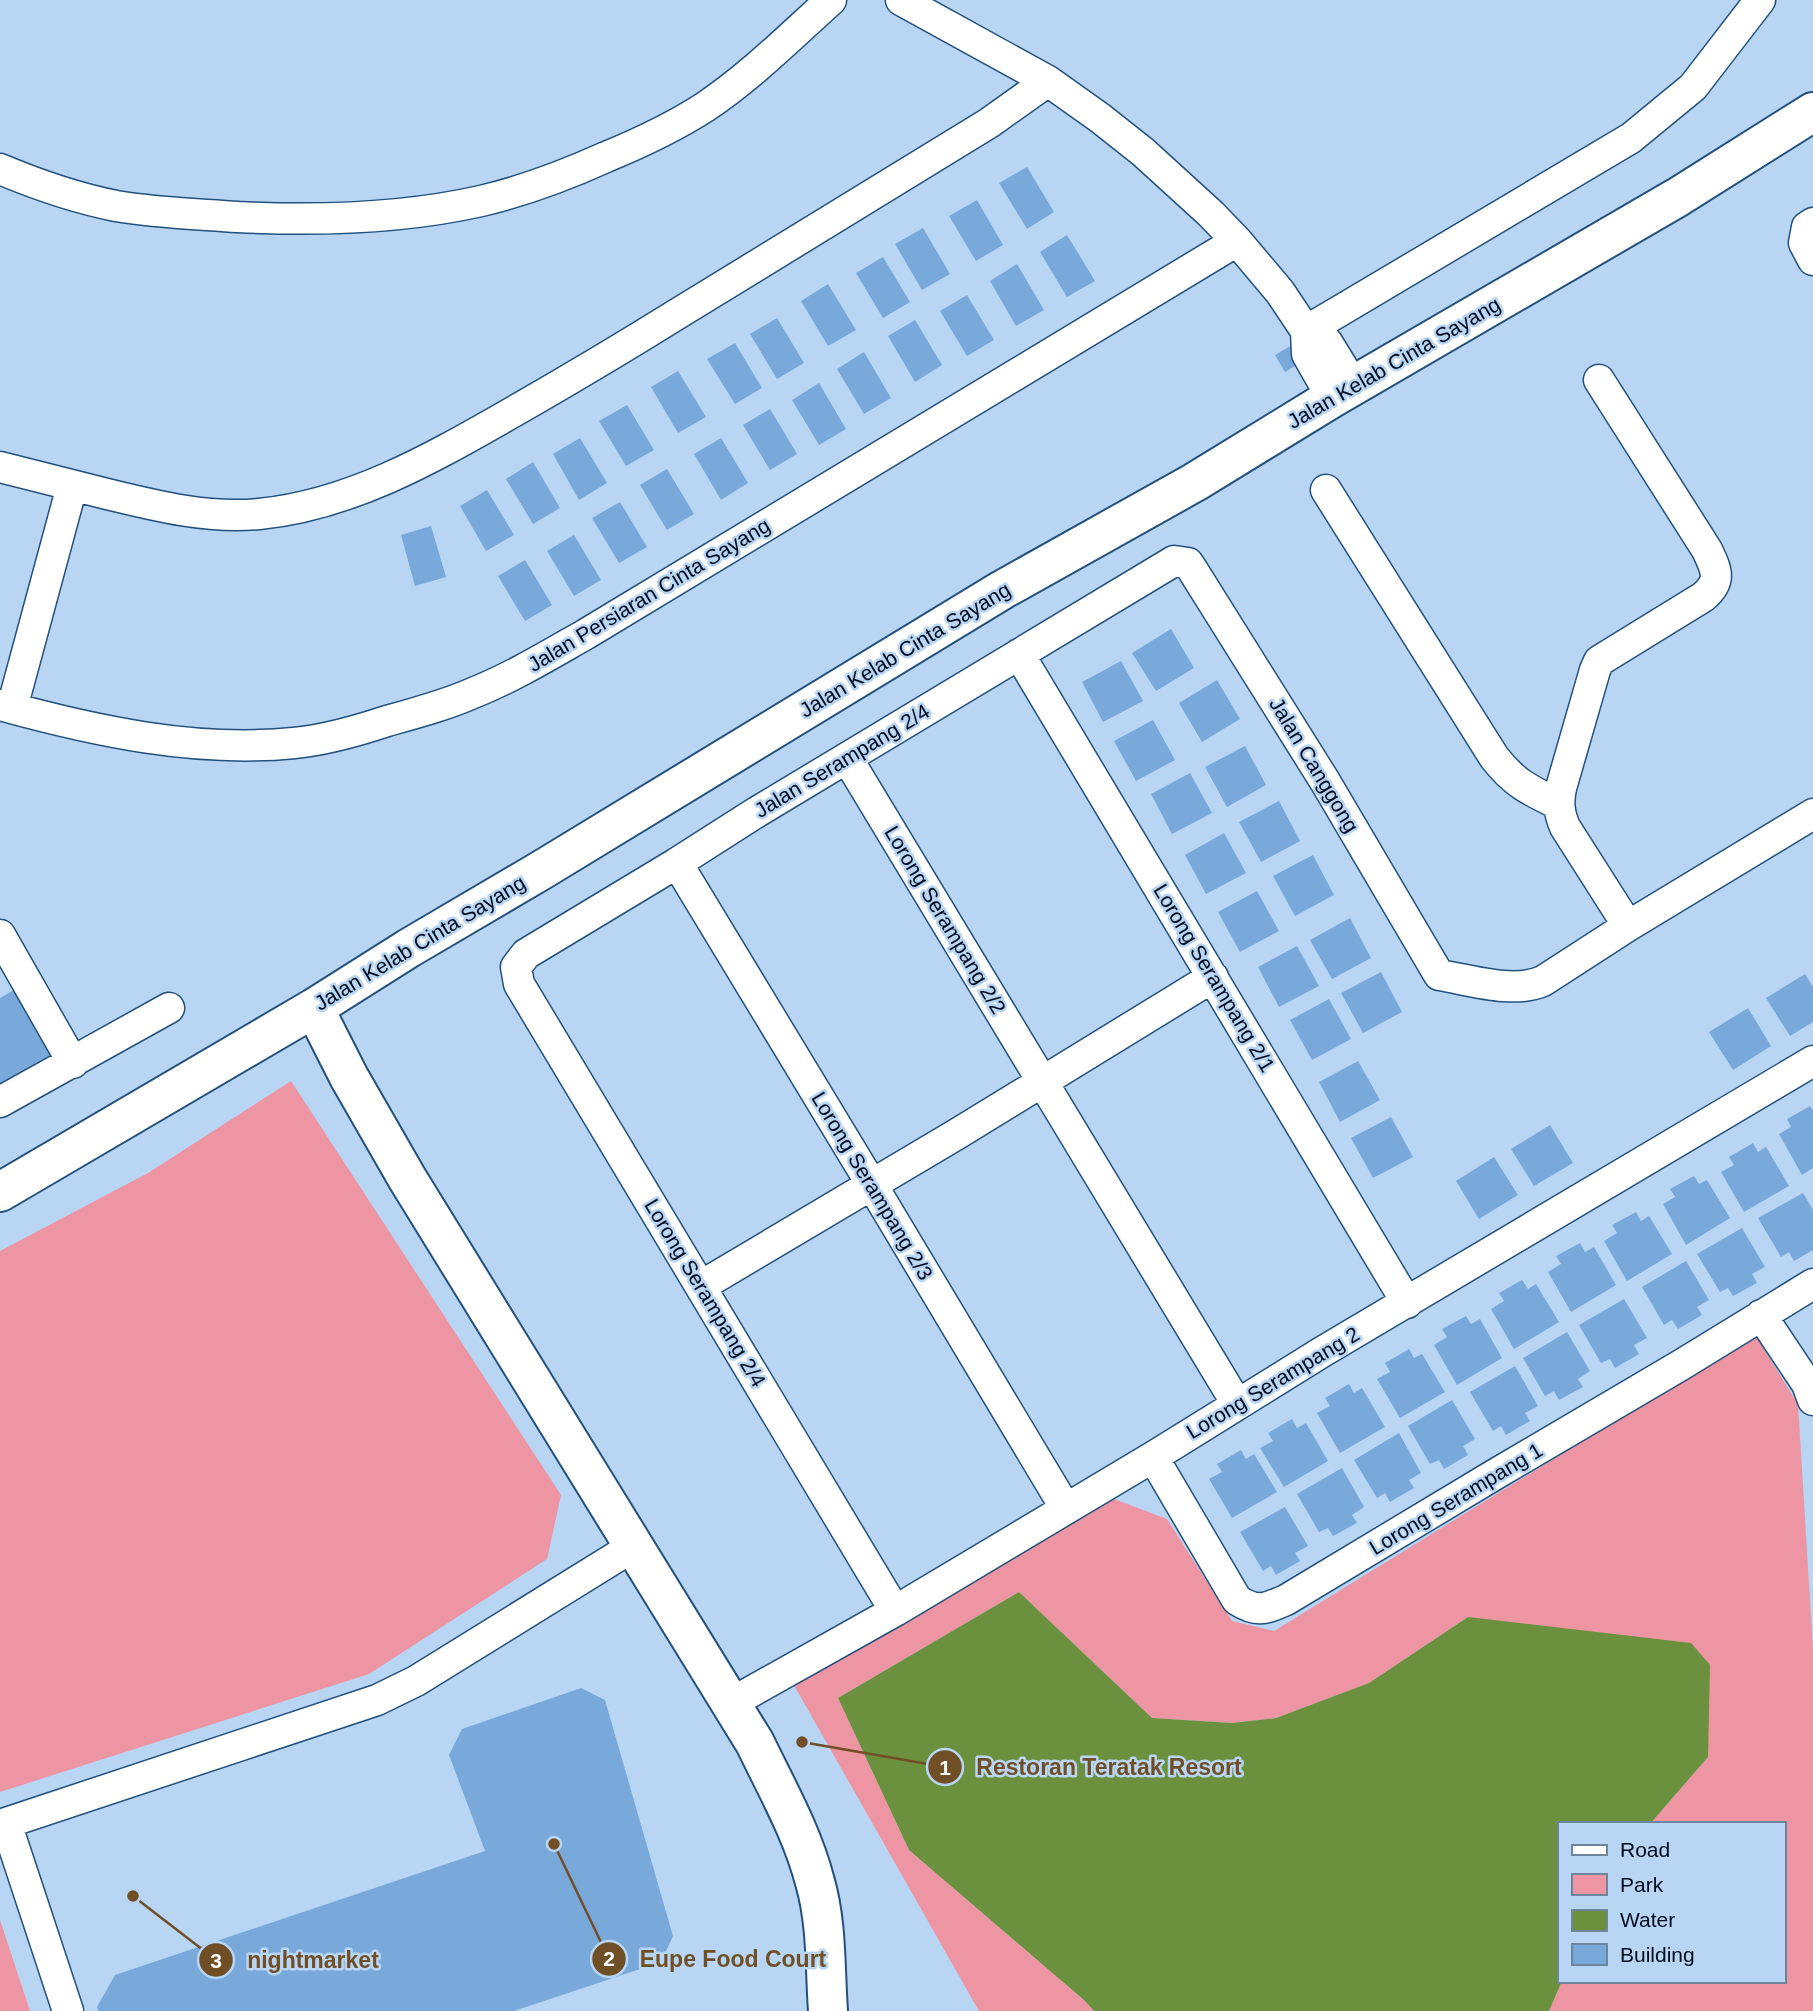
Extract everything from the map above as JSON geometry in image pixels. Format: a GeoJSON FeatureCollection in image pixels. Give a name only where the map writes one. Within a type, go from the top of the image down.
{"type":"FeatureCollection","features":[{"type":"Feature","properties":{"kind":"main road","name":"Jalan Kelab Cinta Sayang"},"geometry":{"type":"LineString","coordinates":[[0,1192],[228,1059],[1002,590],[1195,482],[1343,392],[1678,197],[1813,112]]}},
{"type":"Feature","properties":{"kind":"main road"},"geometry":{"type":"LineString","coordinates":[[349,1077],[348,1035],[356,1002],[409,948]]}},
{"type":"Feature","properties":{"kind":"main road"},"geometry":{"type":"LineString","coordinates":[[314,1007],[349,1077],[407,1178],[731,1703],[797,1826],[816,1884],[821,1912],[828,2011]]}},
{"type":"Feature","properties":{"kind":"main road"},"geometry":{"type":"LineString","coordinates":[[228,1059],[261,1047],[299,1045],[316,1053],[349,1077]]}},
{"type":"Feature","properties":{"kind":"street"},"geometry":{"type":"LineString","coordinates":[[0,169],[56,191],[85,199],[118,206],[202,215],[363,218],[481,201],[582,168],[660,133],[705,107],[747,75],[831,0]]}},
{"type":"Feature","properties":{"kind":"street"},"geometry":{"type":"LineString","coordinates":[[901,0],[1048,80],[1143,152],[1211,214],[1280,292],[1307,331],[1307,354],[1343,392]]}},
{"type":"Feature","properties":{"kind":"street"},"geometry":{"type":"LineString","coordinates":[[1307,331],[1632,138],[1693,87],[1760,0]]}},
{"type":"Feature","properties":{"kind":"street"},"geometry":{"type":"LineString","coordinates":[[0,467],[148,504],[235,515],[295,509],[375,484],[464,440],[604,359],[989,123],[1048,80]]}},
{"type":"Feature","properties":{"kind":"street"},"geometry":{"type":"LineString","coordinates":[[1813,223],[1807,227],[1804,243],[1813,260]]}},
{"type":"Feature","properties":{"kind":"street","name":"Jalan Persiaran Cinta Sayang"},"geometry":{"type":"LineString","coordinates":[[6,706],[127,735],[185,742],[249,745],[330,737],[471,695],[586,634],[1237,241]]}},
{"type":"Feature","properties":{"kind":"street"},"geometry":{"type":"LineString","coordinates":[[1599,380],[1707,550],[1714,564],[1716,577],[1714,587],[1703,597],[1599,662],[1558,804],[1565,827],[1628,926],[1813,814]]}},
{"type":"Feature","properties":{"kind":"street"},"geometry":{"type":"LineString","coordinates":[[6,706],[72,486]]}},
{"type":"Feature","properties":{"kind":"street"},"geometry":{"type":"LineString","coordinates":[[1326,490],[1494,757],[1508,775],[1522,786],[1558,804]]}},
{"type":"Feature","properties":{"kind":"street","name":"Jalan Serampang 2/4"},"geometry":{"type":"LineString","coordinates":[[516,975],[516,967],[526,954],[1166,565],[1182,561]]}},
{"type":"Feature","properties":{"kind":"street","name":"Jalan Canggong"},"geometry":{"type":"LineString","coordinates":[[1182,561],[1192,569],[1326,783],[1439,975],[1513,987],[1532,986],[1628,926]]}},
{"type":"Feature","properties":{"kind":"street","name":"Lorong Serampang 2/1"},"geometry":{"type":"LineString","coordinates":[[1019,654],[1407,1303]]}},
{"type":"Feature","properties":{"kind":"street","name":"Lorong Serampang 2/2"},"geometry":{"type":"LineString","coordinates":[[847,758],[1237,1404]]}},
{"type":"Feature","properties":{"kind":"street","name":"Lorong Serampang 2/3"},"geometry":{"type":"LineString","coordinates":[[677,863],[1066,1509]]}},
{"type":"Feature","properties":{"kind":"street"},"geometry":{"type":"LineString","coordinates":[[0,935],[73,1063]]}},
{"type":"Feature","properties":{"kind":"street","name":"Lorong Serampang 2/4"},"geometry":{"type":"LineString","coordinates":[[516,975],[895,1611]]}},
{"type":"Feature","properties":{"kind":"street"},"geometry":{"type":"LineString","coordinates":[[701,1286],[1213,977]]}},
{"type":"Feature","properties":{"kind":"street"},"geometry":{"type":"LineString","coordinates":[[0,1102],[169,1008]]}},
{"type":"Feature","properties":{"kind":"street","name":"Lorong Serampang 2"},"geometry":{"type":"LineString","coordinates":[[731,1703],[895,1611],[1813,1061]]}},
{"type":"Feature","properties":{"kind":"street","name":"Lorong Serampang 1"},"geometry":{"type":"LineString","coordinates":[[1153,1457],[1237,1600],[1257,1610],[1286,1600],[1681,1366],[1813,1284]]}},
{"type":"Feature","properties":{"kind":"street"},"geometry":{"type":"LineString","coordinates":[[1761,1315],[1807,1384],[1813,1400]]}},
{"type":"Feature","properties":{"kind":"street"},"geometry":{"type":"LineString","coordinates":[[68,2011],[3,1824],[398,1691],[634,1546]]}},
{"type":"Feature","properties":{"kind":"green space"},"geometry":{"type":"Polygon","coordinates":[[[291,1081],[561,1495],[547,1559],[369,1674],[0,1792],[0,1251],[148,1173],[291,1081]]]}},
{"type":"Feature","properties":{"kind":"green space"},"geometry":{"type":"Polygon","coordinates":[[[1755,1335],[1798,1404],[1813,1649],[1813,2011],[1549,2011],[1561,1983],[1785,1983],[1785,1822],[1652,1822],[1708,1757],[1468,1617],[1369,1683],[1276,1718],[1232,1723],[1152,1718],[1019,1592],[838,1698],[909,1850],[1094,2011],[979,2011],[791,1680],[1114,1499],[1167,1519],[1232,1621],[1274,1631],[1755,1335]]]}},
{"type":"Feature","properties":{"kind":"green space"},"geometry":{"type":"Polygon","coordinates":[[[0,1920],[30,2011],[0,2011],[0,1920]]]}},
{"type":"Feature","properties":{"kind":"water"},"geometry":{"type":"Polygon","coordinates":[[[1019,1592],[1152,1718],[1232,1723],[1276,1718],[1369,1683],[1468,1617],[1691,1643],[1710,1665],[1708,1757],[1652,1822],[1558,1822],[1558,1983],[1561,1983],[1549,2011],[1094,2011],[909,1850],[838,1698],[1019,1592]]]}},
{"type":"Feature","properties":{"kind":"building"},"geometry":{"type":"Polygon","coordinates":[[[1027,167],[1054,212],[1027,229],[999,183],[1027,167]]]}},
{"type":"Feature","properties":{"kind":"building"},"geometry":{"type":"Polygon","coordinates":[[[977,200],[1003,245],[976,261],[949,216],[977,200]]]}},
{"type":"Feature","properties":{"kind":"building"},"geometry":{"type":"Polygon","coordinates":[[[923,228],[950,274],[922,290],[895,244],[923,228]]]}},
{"type":"Feature","properties":{"kind":"building"},"geometry":{"type":"Polygon","coordinates":[[[1067,235],[1095,281],[1067,297],[1040,252],[1067,235]]]}},
{"type":"Feature","properties":{"kind":"building"},"geometry":{"type":"Polygon","coordinates":[[[883,257],[910,302],[883,318],[856,273],[883,257]]]}},
{"type":"Feature","properties":{"kind":"building"},"geometry":{"type":"Polygon","coordinates":[[[1017,264],[1044,310],[1016,326],[990,281],[1017,264]]]}},
{"type":"Feature","properties":{"kind":"building"},"geometry":{"type":"Polygon","coordinates":[[[828,284],[856,330],[828,346],[801,301],[828,284]]]}},
{"type":"Feature","properties":{"kind":"building"},"geometry":{"type":"Polygon","coordinates":[[[967,295],[994,340],[967,356],[940,311],[967,295]]]}},
{"type":"Feature","properties":{"kind":"building"},"geometry":{"type":"Polygon","coordinates":[[[777,318],[804,363],[777,379],[750,334],[777,318]]]}},
{"type":"Feature","properties":{"kind":"building"},"geometry":{"type":"Polygon","coordinates":[[[915,320],[942,365],[915,382],[888,336],[915,320]]]}},
{"type":"Feature","properties":{"kind":"building"},"geometry":{"type":"Polygon","coordinates":[[[735,343],[762,388],[735,404],[707,359],[735,343]]]}},
{"type":"Feature","properties":{"kind":"building"},"geometry":{"type":"Polygon","coordinates":[[[1294,344],[1303,361],[1285,372],[1275,355],[1294,344]]]}},
{"type":"Feature","properties":{"kind":"building"},"geometry":{"type":"Polygon","coordinates":[[[864,352],[891,398],[864,414],[837,369],[864,352]]]}},
{"type":"Feature","properties":{"kind":"building"},"geometry":{"type":"Polygon","coordinates":[[[678,371],[706,417],[678,433],[651,387],[678,371]]]}},
{"type":"Feature","properties":{"kind":"building"},"geometry":{"type":"Polygon","coordinates":[[[819,383],[846,429],[819,445],[792,400],[819,383]]]}},
{"type":"Feature","properties":{"kind":"building"},"geometry":{"type":"Polygon","coordinates":[[[627,405],[654,450],[626,466],[599,421],[627,405]]]}},
{"type":"Feature","properties":{"kind":"building"},"geometry":{"type":"Polygon","coordinates":[[[770,409],[797,454],[770,470],[743,425],[770,409]]]}},
{"type":"Feature","properties":{"kind":"building"},"geometry":{"type":"Polygon","coordinates":[[[580,438],[607,483],[579,500],[553,454],[580,438]]]}},
{"type":"Feature","properties":{"kind":"building"},"geometry":{"type":"Polygon","coordinates":[[[721,438],[748,483],[721,500],[694,454],[721,438]]]}},
{"type":"Feature","properties":{"kind":"building"},"geometry":{"type":"Polygon","coordinates":[[[533,462],[560,508],[533,524],[506,479],[533,462]]]}},
{"type":"Feature","properties":{"kind":"building"},"geometry":{"type":"Polygon","coordinates":[[[667,469],[694,514],[667,530],[640,485],[667,469]]]}},
{"type":"Feature","properties":{"kind":"building"},"geometry":{"type":"Polygon","coordinates":[[[487,490],[514,535],[486,551],[460,506],[487,490]]]}},
{"type":"Feature","properties":{"kind":"building"},"geometry":{"type":"Polygon","coordinates":[[[620,502],[647,547],[619,563],[592,518],[620,502]]]}},
{"type":"Feature","properties":{"kind":"building"},"geometry":{"type":"Polygon","coordinates":[[[431,526],[446,577],[415,586],[401,535],[431,526]]]}},
{"type":"Feature","properties":{"kind":"building"},"geometry":{"type":"Polygon","coordinates":[[[574,535],[601,580],[574,596],[547,551],[574,535]]]}},
{"type":"Feature","properties":{"kind":"building"},"geometry":{"type":"Polygon","coordinates":[[[525,560],[552,605],[525,621],[498,576],[525,560]]]}},
{"type":"Feature","properties":{"kind":"building"},"geometry":{"type":"Polygon","coordinates":[[[1171,629],[1194,668],[1156,691],[1132,653],[1171,629]]]}},
{"type":"Feature","properties":{"kind":"building"},"geometry":{"type":"Polygon","coordinates":[[[1121,661],[1143,701],[1103,722],[1082,682],[1121,661]]]}},
{"type":"Feature","properties":{"kind":"building"},"geometry":{"type":"Polygon","coordinates":[[[1217,680],[1240,719],[1202,742],[1179,703],[1217,680]]]}},
{"type":"Feature","properties":{"kind":"building"},"geometry":{"type":"Polygon","coordinates":[[[1153,720],[1175,760],[1136,781],[1114,741],[1153,720]]]}},
{"type":"Feature","properties":{"kind":"building"},"geometry":{"type":"Polygon","coordinates":[[[1245,746],[1266,785],[1227,807],[1205,767],[1245,746]]]}},
{"type":"Feature","properties":{"kind":"building"},"geometry":{"type":"Polygon","coordinates":[[[1190,773],[1212,813],[1172,834],[1151,794],[1190,773]]]}},
{"type":"Feature","properties":{"kind":"building"},"geometry":{"type":"Polygon","coordinates":[[[1279,801],[1300,841],[1261,862],[1239,822],[1279,801]]]}},
{"type":"Feature","properties":{"kind":"building"},"geometry":{"type":"Polygon","coordinates":[[[1224,833],[1246,873],[1206,894],[1185,855],[1224,833]]]}},
{"type":"Feature","properties":{"kind":"building"},"geometry":{"type":"Polygon","coordinates":[[[1313,855],[1334,895],[1295,916],[1273,876],[1313,855]]]}},
{"type":"Feature","properties":{"kind":"building"},"geometry":{"type":"Polygon","coordinates":[[[1257,891],[1279,931],[1240,952],[1218,912],[1257,891]]]}},
{"type":"Feature","properties":{"kind":"building"},"geometry":{"type":"Polygon","coordinates":[[[1350,918],[1371,958],[1332,979],[1310,940],[1350,918]]]}},
{"type":"Feature","properties":{"kind":"building"},"geometry":{"type":"Polygon","coordinates":[[[1297,946],[1319,986],[1279,1007],[1258,967],[1297,946]]]}},
{"type":"Feature","properties":{"kind":"building"},"geometry":{"type":"Polygon","coordinates":[[[1381,972],[1402,1012],[1363,1033],[1341,993],[1381,972]]]}},
{"type":"Feature","properties":{"kind":"building"},"geometry":{"type":"Polygon","coordinates":[[[1805,974],[1813,987],[1813,1022],[1790,1036],[1766,998],[1805,974]]]}},
{"type":"Feature","properties":{"kind":"building"},"geometry":{"type":"Polygon","coordinates":[[[21,986],[59,1055],[0,1087],[0,998],[21,986]]]}},
{"type":"Feature","properties":{"kind":"building"},"geometry":{"type":"Polygon","coordinates":[[[1329,999],[1351,1039],[1312,1060],[1290,1020],[1329,999]]]}},
{"type":"Feature","properties":{"kind":"building"},"geometry":{"type":"Polygon","coordinates":[[[1748,1008],[1771,1046],[1733,1070],[1709,1032],[1748,1008]]]}},
{"type":"Feature","properties":{"kind":"building"},"geometry":{"type":"Polygon","coordinates":[[[1358,1061],[1380,1100],[1340,1122],[1319,1082],[1358,1061]]]}},
{"type":"Feature","properties":{"kind":"building"},"geometry":{"type":"Polygon","coordinates":[[[1810,1106],[1813,1110],[1813,1168],[1802,1175],[1779,1134],[1791,1127],[1787,1119],[1810,1106]]]}},
{"type":"Feature","properties":{"kind":"building"},"geometry":{"type":"Polygon","coordinates":[[[1391,1117],[1413,1157],[1373,1178],[1351,1138],[1391,1117]]]}},
{"type":"Feature","properties":{"kind":"building"},"geometry":{"type":"Polygon","coordinates":[[[1550,1125],[1573,1163],[1534,1186],[1511,1149],[1550,1125]]]}},
{"type":"Feature","properties":{"kind":"building"},"geometry":{"type":"Polygon","coordinates":[[[1753,1143],[1758,1152],[1766,1147],[1789,1186],[1744,1212],[1721,1172],[1734,1165],[1729,1157],[1753,1143]]]}},
{"type":"Feature","properties":{"kind":"building"},"geometry":{"type":"Polygon","coordinates":[[[1494,1157],[1518,1195],[1479,1219],[1456,1181],[1494,1157]]]}},
{"type":"Feature","properties":{"kind":"building"},"geometry":{"type":"Polygon","coordinates":[[[1694,1176],[1699,1184],[1707,1180],[1730,1218],[1686,1245],[1663,1204],[1675,1197],[1670,1189],[1694,1176]]]}},
{"type":"Feature","properties":{"kind":"building"},"geometry":{"type":"Polygon","coordinates":[[[1803,1193],[1813,1210],[1813,1250],[1794,1261],[1789,1252],[1781,1257],[1758,1218],[1803,1193]]]}},
{"type":"Feature","properties":{"kind":"building"},"geometry":{"type":"Polygon","coordinates":[[[1636,1212],[1641,1221],[1649,1216],[1672,1254],[1627,1281],[1604,1241],[1617,1233],[1612,1225],[1636,1212]]]}},
{"type":"Feature","properties":{"kind":"building"},"geometry":{"type":"Polygon","coordinates":[[[1742,1228],[1765,1267],[1752,1274],[1757,1283],[1733,1296],[1728,1288],[1720,1292],[1697,1254],[1742,1228]]]}},
{"type":"Feature","properties":{"kind":"building"},"geometry":{"type":"Polygon","coordinates":[[[1580,1243],[1585,1252],[1594,1247],[1616,1285],[1571,1312],[1548,1272],[1561,1264],[1556,1256],[1580,1243]]]}},
{"type":"Feature","properties":{"kind":"building"},"geometry":{"type":"Polygon","coordinates":[[[1686,1261],[1709,1300],[1697,1307],[1702,1315],[1678,1329],[1672,1320],[1664,1325],[1642,1287],[1686,1261]]]}},
{"type":"Feature","properties":{"kind":"building"},"geometry":{"type":"Polygon","coordinates":[[[1522,1280],[1528,1289],[1536,1284],[1559,1322],[1514,1349],[1491,1309],[1504,1301],[1499,1293],[1522,1280]]]}},
{"type":"Feature","properties":{"kind":"building"},"geometry":{"type":"Polygon","coordinates":[[[1624,1299],[1647,1338],[1634,1345],[1639,1354],[1615,1368],[1610,1359],[1601,1363],[1579,1325],[1624,1299]]]}},
{"type":"Feature","properties":{"kind":"building"},"geometry":{"type":"Polygon","coordinates":[[[1466,1316],[1471,1324],[1480,1319],[1502,1358],[1457,1385],[1434,1345],[1447,1337],[1442,1329],[1466,1316]]]}},
{"type":"Feature","properties":{"kind":"building"},"geometry":{"type":"Polygon","coordinates":[[[1567,1332],[1590,1371],[1578,1379],[1583,1387],[1559,1400],[1554,1391],[1545,1396],[1523,1358],[1567,1332]]]}},
{"type":"Feature","properties":{"kind":"building"},"geometry":{"type":"Polygon","coordinates":[[[1409,1349],[1414,1358],[1422,1354],[1445,1392],[1400,1418],[1377,1379],[1390,1372],[1385,1363],[1409,1349]]]}},
{"type":"Feature","properties":{"kind":"building"},"geometry":{"type":"Polygon","coordinates":[[[1515,1366],[1538,1406],[1525,1413],[1530,1421],[1506,1435],[1501,1426],[1493,1431],[1470,1392],[1515,1366]]]}},
{"type":"Feature","properties":{"kind":"building"},"geometry":{"type":"Polygon","coordinates":[[[1349,1384],[1354,1393],[1362,1388],[1385,1427],[1340,1453],[1317,1413],[1330,1406],[1325,1398],[1349,1384]]]}},
{"type":"Feature","properties":{"kind":"building"},"geometry":{"type":"Polygon","coordinates":[[[1452,1400],[1475,1439],[1463,1446],[1468,1455],[1444,1469],[1439,1460],[1430,1464],[1408,1426],[1452,1400]]]}},
{"type":"Feature","properties":{"kind":"building"},"geometry":{"type":"Polygon","coordinates":[[[1292,1419],[1297,1428],[1306,1423],[1328,1461],[1284,1487],[1260,1448],[1273,1441],[1268,1433],[1292,1419]]]}},
{"type":"Feature","properties":{"kind":"building"},"geometry":{"type":"Polygon","coordinates":[[[1399,1433],[1421,1473],[1409,1480],[1414,1488],[1390,1502],[1385,1493],[1377,1498],[1354,1460],[1399,1433]]]}},
{"type":"Feature","properties":{"kind":"building"},"geometry":{"type":"Polygon","coordinates":[[[1241,1450],[1246,1459],[1254,1454],[1277,1492],[1232,1518],[1209,1479],[1222,1472],[1217,1464],[1241,1450]]]}},
{"type":"Feature","properties":{"kind":"building"},"geometry":{"type":"Polygon","coordinates":[[[1342,1468],[1364,1507],[1352,1515],[1357,1523],[1333,1536],[1328,1528],[1319,1532],[1297,1494],[1342,1468]]]}},
{"type":"Feature","properties":{"kind":"building"},"geometry":{"type":"Polygon","coordinates":[[[1285,1507],[1308,1546],[1295,1553],[1300,1561],[1276,1575],[1271,1566],[1263,1571],[1240,1532],[1285,1507]]]}},
{"type":"Feature","properties":{"kind":"building"},"geometry":{"type":"Polygon","coordinates":[[[581,1688],[605,1700],[673,1936],[661,1962],[514,2011],[98,2011],[97,2007],[115,1975],[485,1851],[449,1755],[462,1729],[581,1688]]]}},
{"type":"Feature","properties":{"kind":"place","name":"Restoran Teratak Resort"},"geometry":{"type":"Point","coordinates":[802,1742]}},
{"type":"Feature","properties":{"kind":"place","name":"Eupe Food Court"},"geometry":{"type":"Point","coordinates":[554,1844]}},
{"type":"Feature","properties":{"kind":"place","name":"nightmarket"},"geometry":{"type":"Point","coordinates":[133,1896]}}]}
